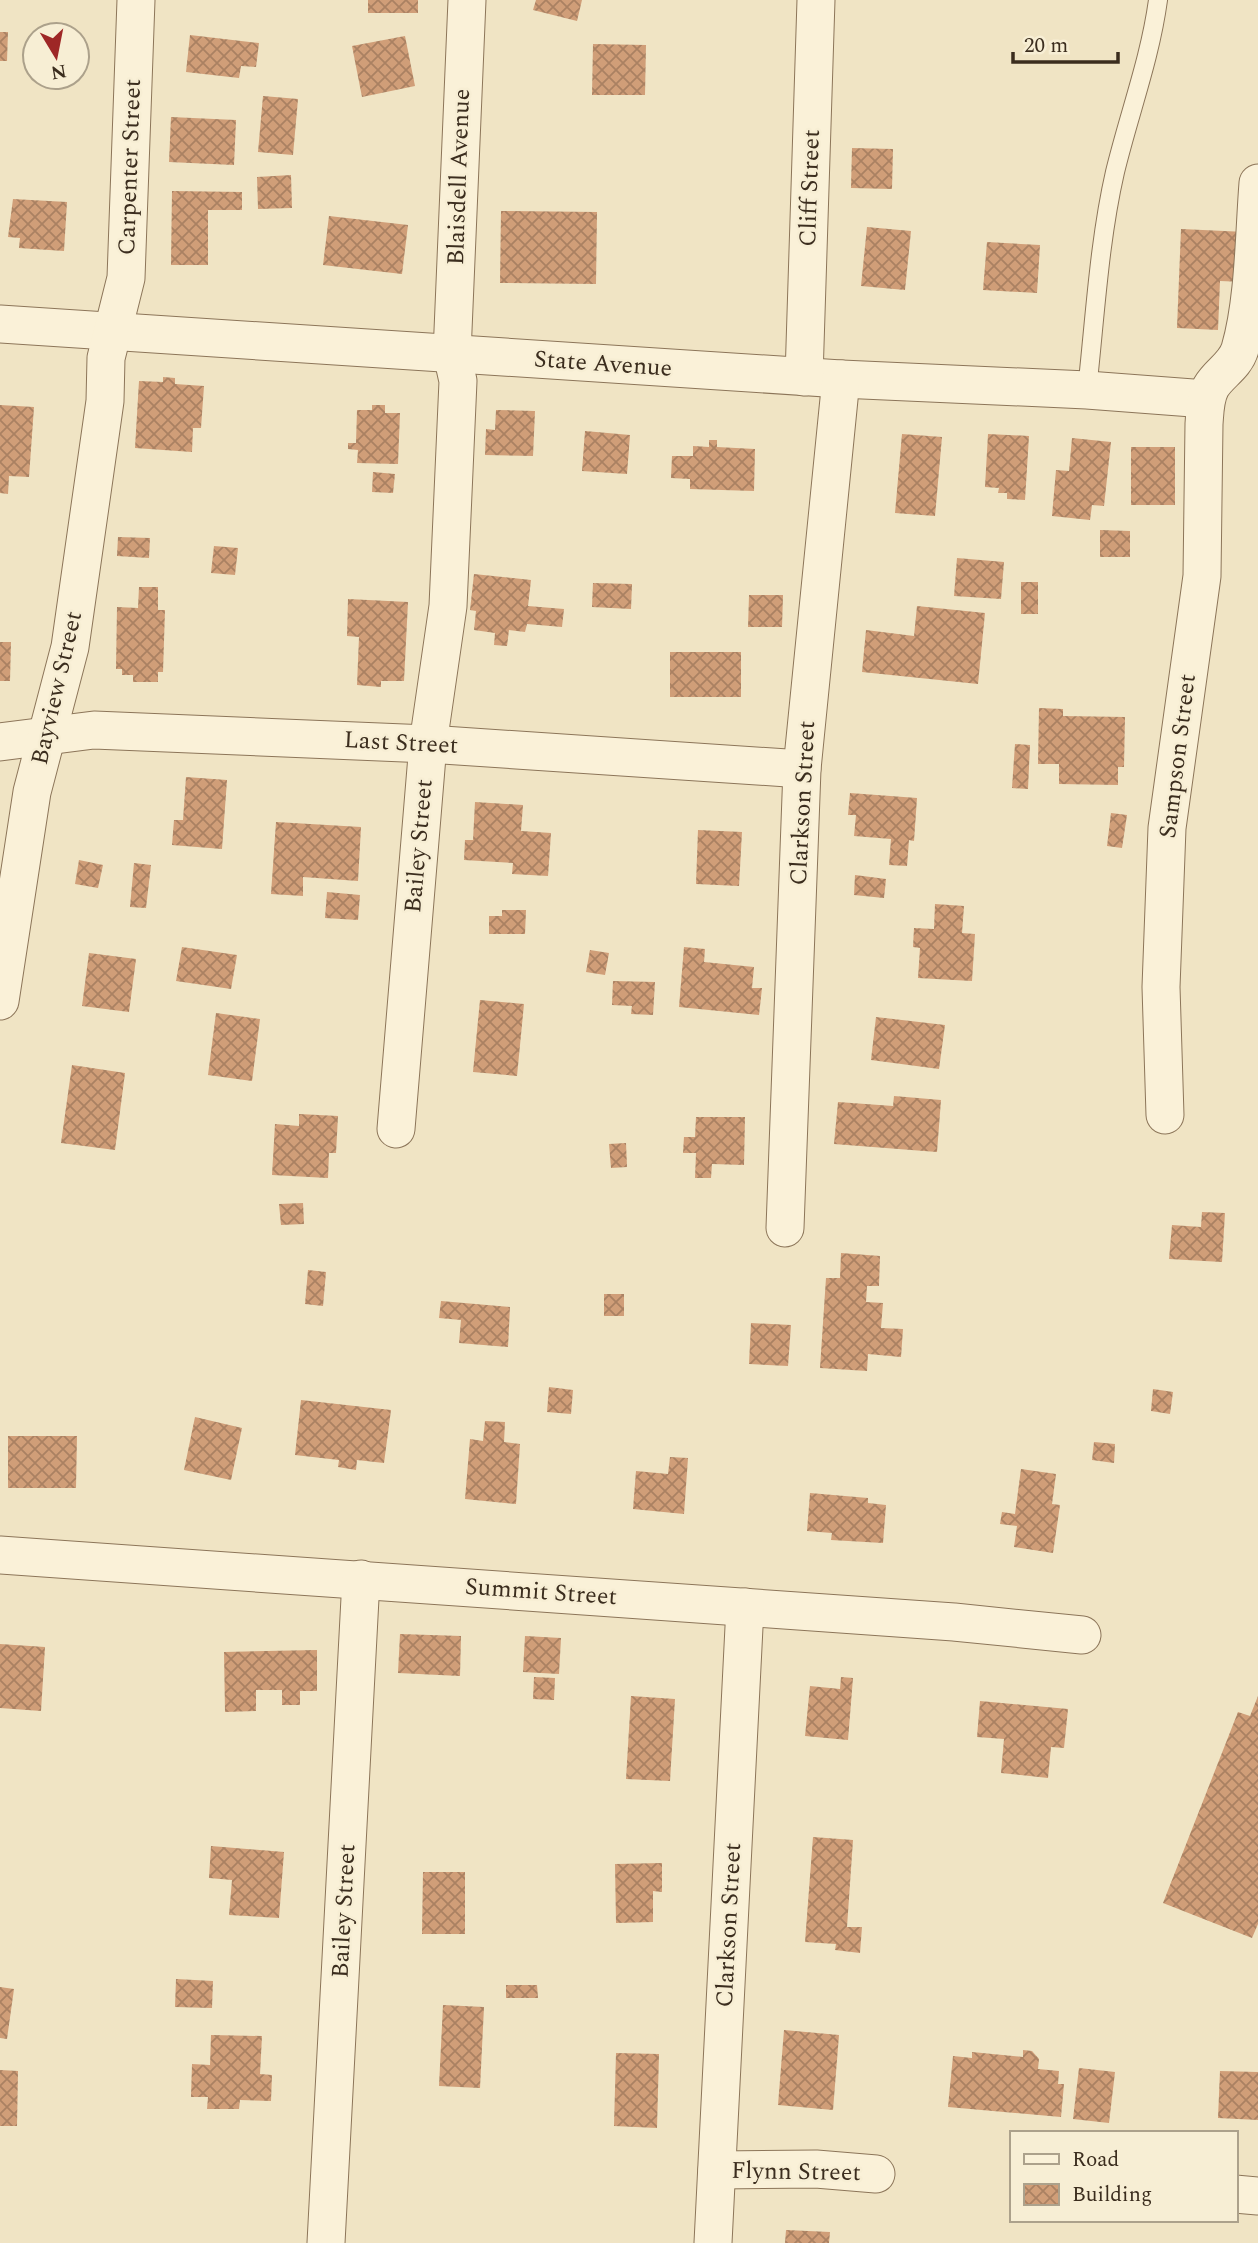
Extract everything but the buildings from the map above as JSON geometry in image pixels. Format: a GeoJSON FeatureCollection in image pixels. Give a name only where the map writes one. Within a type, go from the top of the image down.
{"type":"FeatureCollection","features":[{"type":"Feature","properties":{"kind":"street","name":"Carpenter Street"},"geometry":{"type":"LineString","coordinates":[[113,332],[126,278],[136,0]]}},
{"type":"Feature","properties":{"kind":"street","name":"Blaisdell Avenue"},"geometry":{"type":"LineString","coordinates":[[452,354],[467,0]]}},
{"type":"Feature","properties":{"kind":"street","name":"Cliff Street"},"geometry":{"type":"LineString","coordinates":[[804,377],[816,0]]}},
{"type":"Feature","properties":{"kind":"street"},"geometry":{"type":"LineString","coordinates":[[1206,399],[1212,385],[1238,354],[1242,340],[1258,183]]}},
{"type":"Feature","properties":{"kind":"street","name":"State Avenue"},"geometry":{"type":"LineString","coordinates":[[0,324],[804,377],[1087,390],[1206,399]]}},
{"type":"Feature","properties":{"kind":"street","name":"Bayview Street"},"geometry":{"type":"LineString","coordinates":[[0,1001],[32,792],[70,647],[105,401],[106,358],[113,332]]}},
{"type":"Feature","properties":{"kind":"street","name":"Bailey Street"},"geometry":{"type":"LineString","coordinates":[[396,1129],[428,744],[448,606],[458,381],[452,354]]}},
{"type":"Feature","properties":{"kind":"street","name":"Clarkson Street"},"geometry":{"type":"LineString","coordinates":[[785,1228],[802,769],[841,379]]}},
{"type":"Feature","properties":{"kind":"street","name":"Sampson Street"},"geometry":{"type":"LineString","coordinates":[[1165,1115],[1161,987],[1167,828],[1202,576],[1206,399]]}},
{"type":"Feature","properties":{"kind":"street","name":"Last Street"},"geometry":{"type":"LineString","coordinates":[[0,742],[94,730],[428,744],[802,769]]}},
{"type":"Feature","properties":{"kind":"street","name":"Summit Street"},"geometry":{"type":"LineString","coordinates":[[0,1555],[954,1622],[1082,1635]]}},
{"type":"Feature","properties":{"kind":"street","name":"Bailey Street"},"geometry":{"type":"LineString","coordinates":[[326,2243],[361,1579]]}},
{"type":"Feature","properties":{"kind":"street","name":"Clarkson Street"},"geometry":{"type":"LineString","coordinates":[[713,2243],[745,1607]]}},
{"type":"Feature","properties":{"kind":"street","name":"Flynn Street"},"geometry":{"type":"LineString","coordinates":[[717,2170],[816,2169],[876,2174]]}},
{"type":"Feature","properties":{"kind":"street"},"geometry":{"type":"LineString","coordinates":[[1237,2194],[1258,2196]]}},
{"type":"Feature","properties":{"kind":"lane"},"geometry":{"type":"LineString","coordinates":[[1087,390],[1104,240],[1115,173],[1153,35],[1158,0]]}}]}
